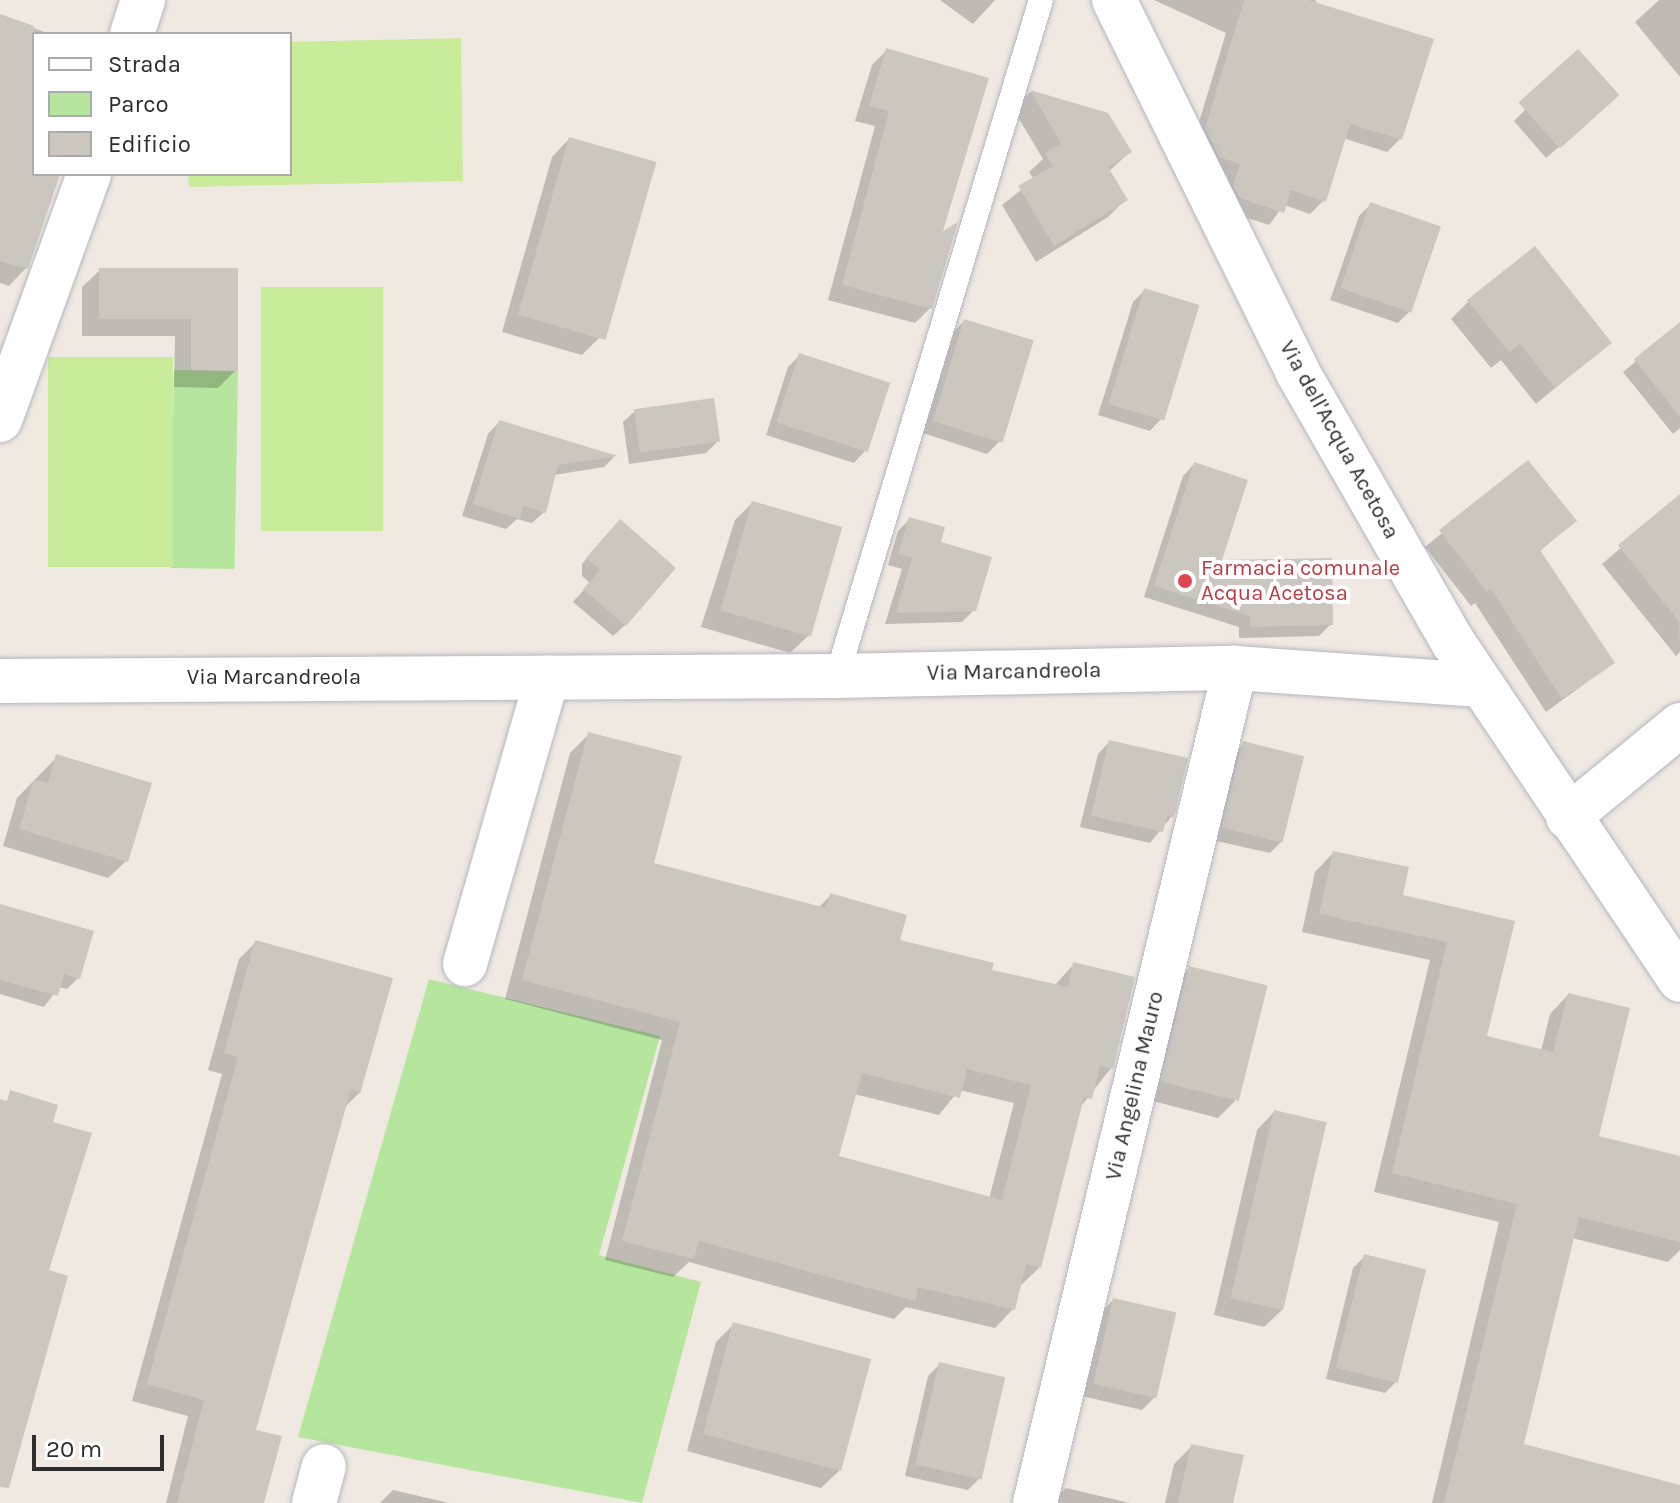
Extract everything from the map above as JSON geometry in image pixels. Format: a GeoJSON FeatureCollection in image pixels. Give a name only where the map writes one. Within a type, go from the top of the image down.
{"type":"FeatureCollection","features":[{"type":"Feature","properties":{"kind":"street"},"geometry":{"type":"LineString","coordinates":[[133,32],[143,0]]}},
{"type":"Feature","properties":{"kind":"street","name":"Via dell'Acqua Acetosa"},"geometry":{"type":"LineString","coordinates":[[1114,0],[1297,371],[1480,685],[1680,980]]}},
{"type":"Feature","properties":{"kind":"street"},"geometry":{"type":"LineString","coordinates":[[0,420],[88,176]]}},
{"type":"Feature","properties":{"kind":"street","name":"Via Marcandreola"},"geometry":{"type":"LineString","coordinates":[[0,681],[837,676],[1235,668],[1480,685]]}},
{"type":"Feature","properties":{"kind":"street","name":"Via Angelina Mauro"},"geometry":{"type":"LineString","coordinates":[[1035,1503],[1235,668]]}},
{"type":"Feature","properties":{"kind":"street"},"geometry":{"type":"LineString","coordinates":[[465,964],[547,678]]}},
{"type":"Feature","properties":{"kind":"street"},"geometry":{"type":"LineString","coordinates":[[1568,817],[1680,725]]}},
{"type":"Feature","properties":{"kind":"lane"},"geometry":{"type":"LineString","coordinates":[[837,676],[1041,0]]}},
{"type":"Feature","properties":{"kind":"green space"},"geometry":{"type":"Polygon","coordinates":[[[461,38],[463,181],[189,187],[188,176],[292,176],[292,42],[461,38]]]}},
{"type":"Feature","properties":{"kind":"green space"},"geometry":{"type":"Polygon","coordinates":[[[261,287],[383,287],[383,531],[261,531],[261,287]]]}},
{"type":"Feature","properties":{"kind":"green space"},"geometry":{"type":"Polygon","coordinates":[[[48,357],[173,357],[173,567],[48,567],[48,357]]]}},
{"type":"Feature","properties":{"kind":"green space"},"geometry":{"type":"Polygon","coordinates":[[[174,370],[238,371],[235,569],[171,568],[174,370]]]}},
{"type":"Feature","properties":{"kind":"green space"},"geometry":{"type":"Polygon","coordinates":[[[429,979],[660,1036],[599,1255],[701,1282],[642,1503],[298,1437],[429,979]]]}},
{"type":"Feature","properties":{"kind":"building"},"geometry":{"type":"Polygon","coordinates":[[[1244,0],[1308,0],[1434,39],[1402,140],[1350,124],[1326,202],[1291,190],[1284,213],[1240,198],[1233,185],[1240,164],[1219,157],[1205,128],[1244,0]]]}},
{"type":"Feature","properties":{"kind":"building"},"geometry":{"type":"Polygon","coordinates":[[[0,14],[34,26],[32,176],[59,176],[28,269],[0,261],[0,14]]]}},
{"type":"Feature","properties":{"kind":"building"},"geometry":{"type":"Polygon","coordinates":[[[886,48],[989,78],[943,231],[958,222],[932,309],[842,285],[889,111],[869,106],[886,48]]]}},
{"type":"Feature","properties":{"kind":"building"},"geometry":{"type":"Polygon","coordinates":[[[1578,49],[1619,95],[1560,149],[1519,103],[1578,49]]]}},
{"type":"Feature","properties":{"kind":"building"},"geometry":{"type":"Polygon","coordinates":[[[1030,90],[1108,113],[1132,152],[1108,167],[1128,200],[1054,246],[1018,186],[1053,166],[1045,153],[1061,143],[1030,90]]]}},
{"type":"Feature","properties":{"kind":"building"},"geometry":{"type":"Polygon","coordinates":[[[569,137],[656,162],[605,340],[518,315],[569,137]]]}},
{"type":"Feature","properties":{"kind":"building"},"geometry":{"type":"Polygon","coordinates":[[[1370,202],[1441,226],[1411,312],[1340,288],[1370,202]]]}},
{"type":"Feature","properties":{"kind":"building"},"geometry":{"type":"Polygon","coordinates":[[[1535,246],[1612,343],[1555,388],[1520,344],[1509,352],[1467,300],[1535,246]]]}},
{"type":"Feature","properties":{"kind":"building"},"geometry":{"type":"Polygon","coordinates":[[[99,268],[238,268],[238,371],[191,370],[191,319],[99,319],[99,268]]]}},
{"type":"Feature","properties":{"kind":"building"},"geometry":{"type":"Polygon","coordinates":[[[1144,288],[1199,305],[1164,421],[1109,404],[1144,288]]]}},
{"type":"Feature","properties":{"kind":"building"},"geometry":{"type":"Polygon","coordinates":[[[964,319],[1034,340],[1003,443],[933,421],[964,319]]]}},
{"type":"Feature","properties":{"kind":"building"},"geometry":{"type":"Polygon","coordinates":[[[1680,322],[1680,417],[1634,359],[1680,322]]]}},
{"type":"Feature","properties":{"kind":"building"},"geometry":{"type":"Polygon","coordinates":[[[799,353],[890,383],[868,452],[776,422],[799,353]]]}},
{"type":"Feature","properties":{"kind":"building"},"geometry":{"type":"Polygon","coordinates":[[[714,398],[720,442],[640,453],[634,409],[714,398]]]}},
{"type":"Feature","properties":{"kind":"building"},"geometry":{"type":"Polygon","coordinates":[[[499,420],[618,456],[558,465],[546,513],[523,506],[520,519],[473,504],[499,420]]]}},
{"type":"Feature","properties":{"kind":"building"},"geometry":{"type":"Polygon","coordinates":[[[1528,460],[1577,521],[1540,550],[1615,663],[1562,699],[1491,589],[1487,592],[1439,530],[1528,460]]]}},
{"type":"Feature","properties":{"kind":"building"},"geometry":{"type":"Polygon","coordinates":[[[1194,462],[1248,480],[1222,560],[1332,558],[1333,625],[1250,627],[1250,616],[1154,586],[1194,462]]]}},
{"type":"Feature","properties":{"kind":"building"},"geometry":{"type":"Polygon","coordinates":[[[1680,494],[1680,623],[1618,545],[1680,494]]]}},
{"type":"Feature","properties":{"kind":"building"},"geometry":{"type":"Polygon","coordinates":[[[752,501],[842,527],[811,636],[721,611],[752,501]]]}},
{"type":"Feature","properties":{"kind":"building"},"geometry":{"type":"Polygon","coordinates":[[[909,517],[945,527],[941,542],[992,557],[976,611],[896,613],[912,558],[898,554],[909,517]]]}},
{"type":"Feature","properties":{"kind":"building"},"geometry":{"type":"Polygon","coordinates":[[[620,519],[676,568],[626,626],[583,589],[600,570],[586,558],[620,519]]]}},
{"type":"Feature","properties":{"kind":"building"},"geometry":{"type":"Polygon","coordinates":[[[588,732],[682,756],[654,863],[826,908],[830,893],[907,915],[900,940],[994,963],[992,970],[1068,987],[1073,962],[1135,977],[1113,1069],[1100,1066],[1092,1099],[1084,1097],[1041,1268],[1026,1264],[1015,1310],[918,1287],[915,1301],[699,1241],[694,1259],[622,1241],[680,1022],[522,980],[588,732]],[[967,1069],[960,1098],[862,1073],[839,1156],[1002,1200],[1031,1085],[967,1069]]]}},
{"type":"Feature","properties":{"kind":"building"},"geometry":{"type":"Polygon","coordinates":[[[1109,740],[1188,758],[1174,817],[1167,816],[1163,832],[1091,816],[1109,740]]]}},
{"type":"Feature","properties":{"kind":"building"},"geometry":{"type":"Polygon","coordinates":[[[1243,741],[1304,756],[1283,843],[1221,827],[1243,741]]]}},
{"type":"Feature","properties":{"kind":"building"},"geometry":{"type":"Polygon","coordinates":[[[56,754],[152,783],[128,862],[19,829],[34,779],[48,783],[56,754]]]}},
{"type":"Feature","properties":{"kind":"building"},"geometry":{"type":"Polygon","coordinates":[[[1333,851],[1409,867],[1403,895],[1515,921],[1487,1036],[1553,1052],[1568,993],[1630,1008],[1599,1136],[1680,1156],[1680,1242],[1579,1217],[1524,1444],[1680,1485],[1680,1503],[1444,1503],[1517,1204],[1392,1173],[1447,942],[1319,914],[1333,851]]]}},
{"type":"Feature","properties":{"kind":"building"},"geometry":{"type":"Polygon","coordinates":[[[0,904],[94,931],[80,979],[64,974],[58,996],[0,980],[0,904]]]}},
{"type":"Feature","properties":{"kind":"building"},"geometry":{"type":"Polygon","coordinates":[[[255,940],[393,978],[360,1094],[351,1089],[256,1430],[282,1436],[264,1503],[177,1503],[204,1400],[147,1384],[238,1057],[224,1053],[255,940]]]}},
{"type":"Feature","properties":{"kind":"building"},"geometry":{"type":"Polygon","coordinates":[[[1189,966],[1268,986],[1239,1101],[1160,1081],[1189,966]]]}},
{"type":"Feature","properties":{"kind":"building"},"geometry":{"type":"Polygon","coordinates":[[[10,1090],[58,1105],[53,1122],[92,1133],[49,1270],[68,1276],[9,1488],[0,1487],[0,1099],[7,1101],[10,1090]]]}},
{"type":"Feature","properties":{"kind":"building"},"geometry":{"type":"Polygon","coordinates":[[[1274,1110],[1327,1122],[1283,1310],[1231,1298],[1274,1110]]]}},
{"type":"Feature","properties":{"kind":"building"},"geometry":{"type":"Polygon","coordinates":[[[1364,1254],[1426,1269],[1398,1383],[1336,1368],[1364,1254]]]}},
{"type":"Feature","properties":{"kind":"building"},"geometry":{"type":"Polygon","coordinates":[[[1113,1298],[1176,1313],[1157,1398],[1093,1384],[1113,1298]]]}},
{"type":"Feature","properties":{"kind":"building"},"geometry":{"type":"Polygon","coordinates":[[[733,1322],[871,1359],[841,1471],[703,1434],[733,1322]]]}},
{"type":"Feature","properties":{"kind":"building"},"geometry":{"type":"Polygon","coordinates":[[[939,1362],[1005,1377],[982,1480],[915,1464],[939,1362]]]}},
{"type":"Feature","properties":{"kind":"building"},"geometry":{"type":"Polygon","coordinates":[[[1191,1444],[1244,1455],[1233,1503],[1178,1503],[1191,1444]]]}},
{"type":"Feature","properties":{"kind":"place","name":"Farmacia comunale Acqua Acetosa"},"geometry":{"type":"Point","coordinates":[1185,581]}}]}
